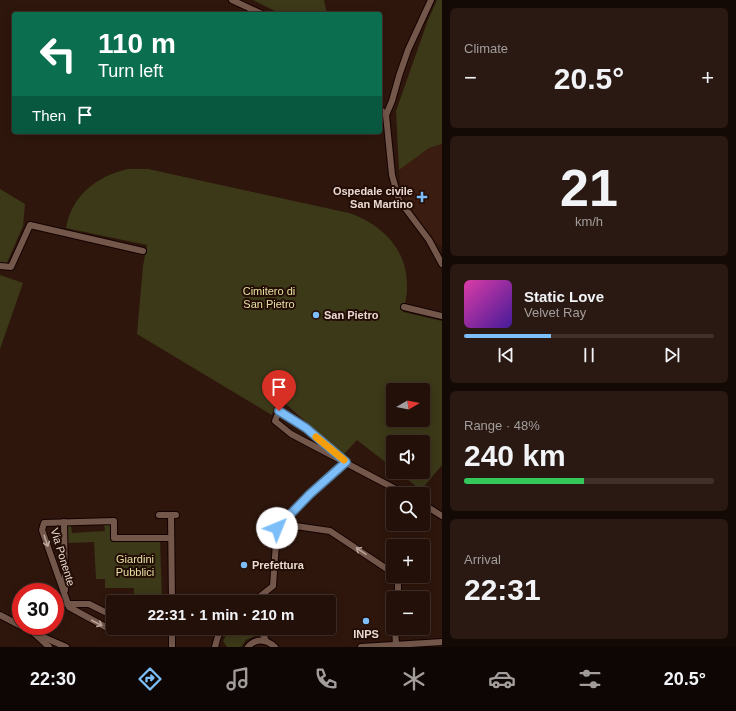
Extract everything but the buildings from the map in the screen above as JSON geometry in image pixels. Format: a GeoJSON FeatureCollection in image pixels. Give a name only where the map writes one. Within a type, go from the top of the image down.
{"type":"FeatureCollection","features":[{"type":"Feature","properties":{"kind":"street"},"geometry":{"type":"LineString","coordinates":[[232,0],[258,12]]}},
{"type":"Feature","properties":{"kind":"street"},"geometry":{"type":"LineString","coordinates":[[431,0],[408,50],[386,116],[392,175],[399,200],[429,240],[442,264]]}},
{"type":"Feature","properties":{"kind":"street"},"geometry":{"type":"LineString","coordinates":[[382,111],[386,116]]}},
{"type":"Feature","properties":{"kind":"street"},"geometry":{"type":"LineString","coordinates":[[0,266],[11,267],[30,226],[143,251]]}},
{"type":"Feature","properties":{"kind":"street"},"geometry":{"type":"LineString","coordinates":[[404,307],[442,316]]}},
{"type":"Feature","properties":{"kind":"street"},"geometry":{"type":"LineString","coordinates":[[346,462],[306,428],[279,411],[275,421],[291,434],[392,487]]}},
{"type":"Feature","properties":{"kind":"street"},"geometry":{"type":"LineString","coordinates":[[262,595],[273,586],[277,528],[310,494],[346,462]]}},
{"type":"Feature","properties":{"kind":"street"},"geometry":{"type":"LineString","coordinates":[[430,508],[442,516]]}},
{"type":"Feature","properties":{"kind":"street"},"geometry":{"type":"LineString","coordinates":[[159,514],[174,515],[171,538],[172,595]]}},
{"type":"Feature","properties":{"kind":"street","name":"Via Ponente"},"geometry":{"type":"LineString","coordinates":[[106,627],[68,607],[42,530],[44,523],[114,521],[114,538],[171,538]]}},
{"type":"Feature","properties":{"kind":"street"},"geometry":{"type":"LineString","coordinates":[[64,522],[65,596]]}},
{"type":"Feature","properties":{"kind":"street"},"geometry":{"type":"LineString","coordinates":[[282,524],[330,531],[386,568]]}},
{"type":"Feature","properties":{"kind":"street"},"geometry":{"type":"LineString","coordinates":[[68,604],[89,604],[106,612]]}},
{"type":"Feature","properties":{"kind":"street"},"geometry":{"type":"LineString","coordinates":[[0,615],[12,621]]}},
{"type":"Feature","properties":{"kind":"street"},"geometry":{"type":"LineString","coordinates":[[36,635],[49,647]]}},
{"type":"Feature","properties":{"kind":"street"},"geometry":{"type":"LineString","coordinates":[[39,635],[66,647]]}},
{"type":"Feature","properties":{"kind":"street","name":"Via Ponente"},"geometry":{"type":"LineString","coordinates":[[172,635],[172,647]]}},
{"type":"Feature","properties":{"kind":"street"},"geometry":{"type":"LineString","coordinates":[[215,647],[219,635]]}},
{"type":"Feature","properties":{"kind":"street"},"geometry":{"type":"LineString","coordinates":[[263,635],[266,641],[274,647]]}},
{"type":"Feature","properties":{"kind":"street"},"geometry":{"type":"LineString","coordinates":[[395,635],[396,645]]}},
{"type":"Feature","properties":{"kind":"street"},"geometry":{"type":"LineString","coordinates":[[53,641],[62,647]]}},
{"type":"Feature","properties":{"kind":"street"},"geometry":{"type":"LineString","coordinates":[[248,647],[255,642],[266,641]]}},
{"type":"Feature","properties":{"kind":"street"},"geometry":{"type":"LineString","coordinates":[[361,647],[442,642]]}},
{"type":"Feature","properties":{"kind":"shaded area","name":"Ospedale civile San Martino"},"geometry":{"type":"Polygon","coordinates":[[[442,144],[442,247],[431,239],[404,200],[401,194],[399,170],[429,148],[442,144]]]}},
{"type":"Feature","properties":{"kind":"green space"},"geometry":{"type":"Polygon","coordinates":[[[253,0],[324,0],[327,12],[277,12],[253,0]]]}},
{"type":"Feature","properties":{"kind":"green space"},"geometry":{"type":"Polygon","coordinates":[[[437,0],[442,0],[442,144],[429,148],[399,170],[396,111],[428,20],[437,0]]]}},
{"type":"Feature","properties":{"kind":"green space","name":"Cimitero di San Pietro"},"geometry":{"type":"Polygon","coordinates":[[[128,169],[148,169],[349,213],[373,224],[383,232],[398,251],[406,274],[407,294],[403,312],[442,321],[442,465],[424,487],[417,487],[407,479],[430,479],[430,435],[386,435],[386,463],[357,440],[343,455],[277,396],[272,415],[137,334],[143,266],[147,245],[66,228],[69,216],[80,197],[96,182],[128,169]]]}},
{"type":"Feature","properties":{"kind":"green space"},"geometry":{"type":"Polygon","coordinates":[[[0,189],[25,204],[23,226],[6,265],[0,263],[0,189]]]}},
{"type":"Feature","properties":{"kind":"green space"},"geometry":{"type":"Polygon","coordinates":[[[0,275],[23,283],[0,349],[0,275]]]}},
{"type":"Feature","properties":{"kind":"green space","name":"Giardini Pubblici"},"geometry":{"type":"Polygon","coordinates":[[[104,525],[110,525],[111,542],[160,542],[162,595],[134,595],[134,588],[105,588],[105,579],[96,579],[94,542],[67,543],[66,526],[71,526],[72,533],[105,531],[104,525]]]}},
{"type":"Feature","properties":{"kind":"green space"},"geometry":{"type":"Polygon","coordinates":[[[226,635],[256,635],[246,640],[241,647],[227,647],[223,641],[226,635]]]}},
{"type":"Feature","properties":{"kind":"slow traffic"},"geometry":{"type":"LineString","coordinates":[[316,437],[344,460]]}},
{"type":"Feature","properties":{"kind":"place","name":"Ospedale civile San Martino"},"geometry":{"type":"Point","coordinates":[422,197]}},
{"type":"Feature","properties":{"kind":"place","name":"San Pietro"},"geometry":{"type":"Point","coordinates":[316,315]}},
{"type":"Feature","properties":{"kind":"place","name":"Prefettura"},"geometry":{"type":"Point","coordinates":[244,565]}},
{"type":"Feature","properties":{"kind":"place","name":"INPS"},"geometry":{"type":"Point","coordinates":[366,621]}},
{"type":"Feature","properties":{"kind":"route"},"geometry":{"type":"LineString","coordinates":[[277,528],[310,494],[346,462],[324,445],[306,428],[279,411]]}}]}
